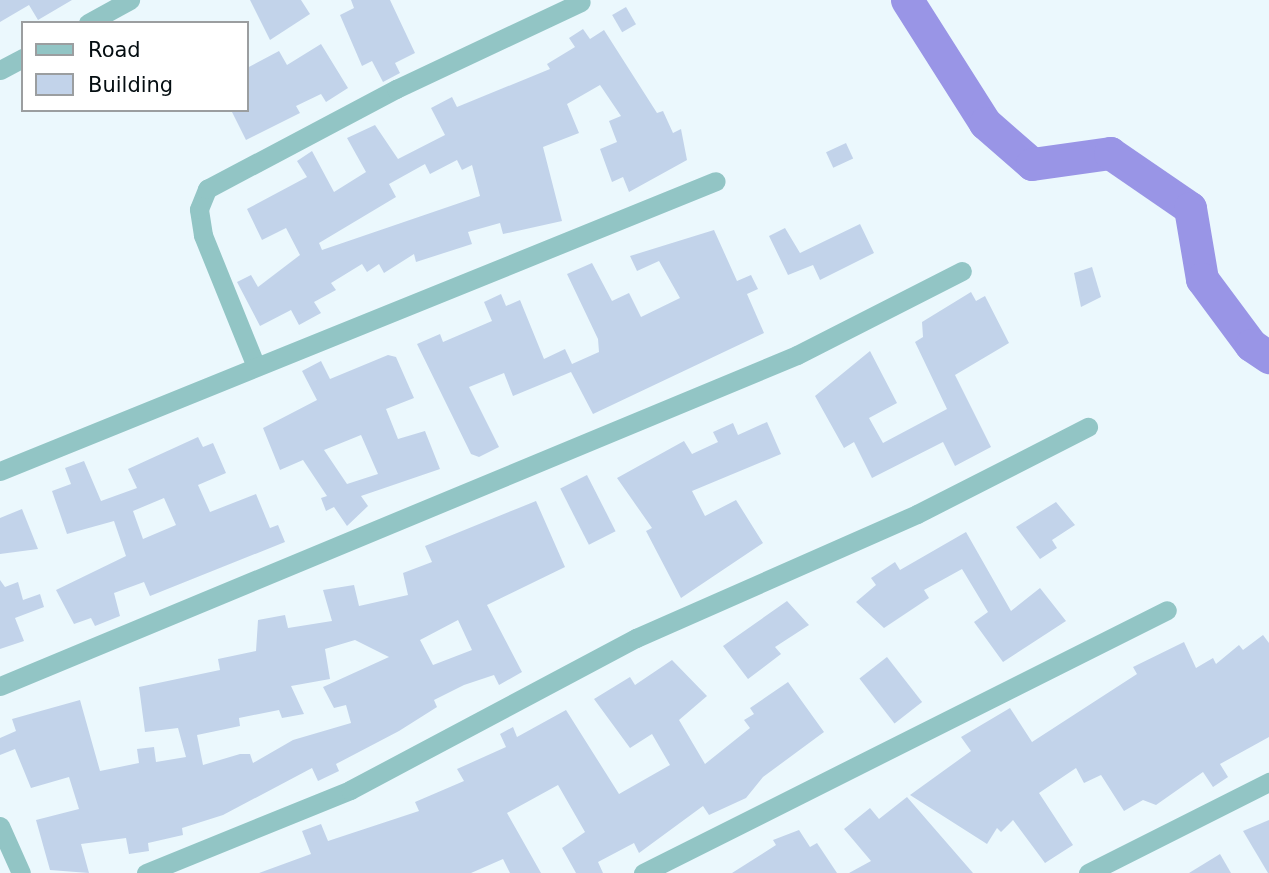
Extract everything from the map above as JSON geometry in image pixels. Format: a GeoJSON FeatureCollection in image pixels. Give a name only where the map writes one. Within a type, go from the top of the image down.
{"type":"FeatureCollection","features":[{"type":"Feature","properties":{"kind":"street"},"geometry":{"type":"LineString","coordinates":[[92,21],[130,0]]}},
{"type":"Feature","properties":{"kind":"street"},"geometry":{"type":"LineString","coordinates":[[255,365],[203,235],[199,209],[207,189],[396,89],[580,2]]}},
{"type":"Feature","properties":{"kind":"street"},"geometry":{"type":"LineString","coordinates":[[0,70],[21,59]]}},
{"type":"Feature","properties":{"kind":"street"},"geometry":{"type":"LineString","coordinates":[[0,471],[255,365],[716,181]]}},
{"type":"Feature","properties":{"kind":"street"},"geometry":{"type":"LineString","coordinates":[[0,686],[797,355],[962,271]]}},
{"type":"Feature","properties":{"kind":"street"},"geometry":{"type":"LineString","coordinates":[[146,873],[350,790],[636,638],[918,514],[1088,427]]}},
{"type":"Feature","properties":{"kind":"street"},"geometry":{"type":"LineString","coordinates":[[643,873],[1167,610]]}},
{"type":"Feature","properties":{"kind":"street"},"geometry":{"type":"LineString","coordinates":[[1088,873],[1269,782]]}},
{"type":"Feature","properties":{"kind":"street"},"geometry":{"type":"LineString","coordinates":[[0,826],[21,873]]}},
{"type":"Feature","properties":{"kind":"building"},"geometry":{"type":"Polygon","coordinates":[[[0,0],[72,0],[38,20],[29,5],[0,22],[0,0]]]}},
{"type":"Feature","properties":{"kind":"building"},"geometry":{"type":"Polygon","coordinates":[[[250,0],[301,0],[310,14],[270,40],[250,0]]]}},
{"type":"Feature","properties":{"kind":"building"},"geometry":{"type":"Polygon","coordinates":[[[351,0],[390,0],[415,53],[395,63],[400,73],[383,82],[372,61],[362,66],[340,15],[354,8],[351,0]]]}},
{"type":"Feature","properties":{"kind":"building"},"geometry":{"type":"Polygon","coordinates":[[[626,7],[636,24],[622,32],[612,15],[626,7]]]}},
{"type":"Feature","properties":{"kind":"building"},"geometry":{"type":"Polygon","coordinates":[[[583,29],[590,39],[604,30],[657,113],[663,111],[673,133],[681,129],[687,160],[629,192],[623,177],[612,182],[600,149],[617,142],[609,121],[621,116],[600,85],[567,104],[579,133],[543,147],[562,221],[503,234],[500,223],[468,232],[472,244],[416,262],[414,254],[384,273],[379,264],[367,272],[362,264],[331,283],[336,290],[314,302],[321,313],[299,325],[291,310],[260,326],[237,282],[251,275],[258,287],[300,255],[286,228],[262,240],[247,209],[307,177],[297,161],[312,151],[334,192],[366,172],[347,138],[375,125],[398,159],[445,135],[431,108],[452,97],[457,107],[550,69],[547,64],[575,47],[569,38],[583,29]],[[457,160],[430,174],[425,164],[389,184],[396,197],[319,243],[322,250],[480,196],[472,165],[462,170],[457,160]]]}},
{"type":"Feature","properties":{"kind":"building"},"geometry":{"type":"Polygon","coordinates":[[[321,44],[348,88],[326,102],[321,94],[296,106],[300,113],[246,140],[232,112],[248,112],[248,67],[279,51],[287,65],[321,44]]]}},
{"type":"Feature","properties":{"kind":"building"},"geometry":{"type":"Polygon","coordinates":[[[846,143],[853,158],[833,168],[826,152],[846,143]]]}},
{"type":"Feature","properties":{"kind":"building"},"geometry":{"type":"Polygon","coordinates":[[[860,224],[874,253],[820,280],[813,265],[788,275],[769,236],[785,228],[800,253],[860,224]]]}},
{"type":"Feature","properties":{"kind":"building"},"geometry":{"type":"Polygon","coordinates":[[[714,230],[737,281],[751,275],[758,289],[747,294],[764,333],[593,414],[571,372],[513,396],[504,373],[469,387],[499,447],[479,457],[471,454],[417,344],[440,334],[443,342],[492,321],[484,302],[501,294],[506,306],[520,300],[544,359],[565,349],[572,364],[599,352],[598,339],[567,274],[592,263],[612,301],[629,293],[641,317],[680,298],[659,261],[637,271],[630,256],[714,230]]]}},
{"type":"Feature","properties":{"kind":"building"},"geometry":{"type":"Polygon","coordinates":[[[1092,267],[1101,297],[1081,307],[1074,273],[1092,267]]]}},
{"type":"Feature","properties":{"kind":"building"},"geometry":{"type":"Polygon","coordinates":[[[971,292],[976,301],[985,296],[1009,343],[955,375],[991,447],[955,466],[943,442],[872,478],[854,442],[844,448],[815,396],[870,351],[897,403],[869,418],[883,443],[947,409],[915,342],[923,337],[922,322],[971,292]]]}},
{"type":"Feature","properties":{"kind":"building"},"geometry":{"type":"Polygon","coordinates":[[[388,355],[396,357],[414,398],[386,409],[398,439],[425,431],[440,469],[361,496],[368,506],[347,526],[334,507],[326,511],[321,498],[327,496],[303,460],[280,470],[263,428],[317,400],[302,371],[321,361],[330,379],[388,355]],[[361,435],[324,450],[347,484],[378,474],[361,435]]]}},
{"type":"Feature","properties":{"kind":"building"},"geometry":{"type":"Polygon","coordinates":[[[767,422],[781,454],[692,491],[705,516],[736,500],[763,543],[681,598],[646,531],[652,528],[617,478],[684,441],[692,454],[718,442],[713,432],[733,423],[738,435],[767,422]]]}},
{"type":"Feature","properties":{"kind":"building"},"geometry":{"type":"Polygon","coordinates":[[[198,437],[203,447],[213,443],[226,473],[198,485],[210,512],[256,494],[270,528],[278,525],[285,542],[150,596],[144,582],[114,593],[120,616],[95,626],[91,618],[74,624],[56,590],[126,556],[114,521],[67,534],[52,491],[71,484],[65,468],[84,461],[101,501],[137,488],[128,469],[198,437]],[[164,498],[133,511],[143,539],[176,525],[164,498]]]}},
{"type":"Feature","properties":{"kind":"building"},"geometry":{"type":"Polygon","coordinates":[[[587,475],[616,531],[589,545],[560,489],[587,475]]]}},
{"type":"Feature","properties":{"kind":"building"},"geometry":{"type":"Polygon","coordinates":[[[536,501],[565,567],[487,605],[522,672],[499,685],[494,675],[464,685],[434,700],[437,707],[399,731],[336,764],[339,771],[318,781],[312,768],[223,815],[182,828],[183,835],[148,843],[149,851],[129,854],[126,838],[81,844],[89,873],[50,870],[36,820],[79,809],[69,777],[31,788],[15,749],[0,755],[0,738],[16,731],[12,719],[80,700],[100,771],[139,763],[137,749],[154,747],[156,762],[186,757],[178,728],[145,732],[139,687],[220,670],[218,659],[256,651],[258,620],[285,615],[288,628],[332,621],[323,590],[354,585],[359,606],[408,595],[403,573],[432,562],[425,546],[536,501]],[[458,620],[420,640],[433,665],[472,650],[458,620]],[[355,640],[325,649],[330,679],[291,686],[304,714],[282,718],[279,710],[239,718],[240,726],[197,735],[203,765],[240,754],[250,754],[253,763],[293,740],[351,723],[346,705],[334,708],[323,687],[389,657],[355,640]]]}},
{"type":"Feature","properties":{"kind":"building"},"geometry":{"type":"Polygon","coordinates":[[[1056,502],[1075,525],[1052,540],[1057,548],[1040,559],[1016,527],[1056,502]]]}},
{"type":"Feature","properties":{"kind":"building"},"geometry":{"type":"Polygon","coordinates":[[[22,509],[38,549],[0,554],[0,518],[22,509]]]}},
{"type":"Feature","properties":{"kind":"building"},"geometry":{"type":"Polygon","coordinates":[[[966,532],[1011,611],[1040,588],[1066,621],[1003,662],[974,622],[988,612],[962,569],[924,590],[929,598],[884,628],[856,602],[876,585],[871,578],[895,562],[900,570],[966,532]]]}},
{"type":"Feature","properties":{"kind":"building"},"geometry":{"type":"Polygon","coordinates":[[[0,580],[5,587],[18,582],[23,600],[40,594],[44,607],[15,618],[24,641],[0,649],[0,580]]]}},
{"type":"Feature","properties":{"kind":"building"},"geometry":{"type":"Polygon","coordinates":[[[787,601],[809,625],[775,647],[781,654],[748,679],[723,646],[787,601]]]}},
{"type":"Feature","properties":{"kind":"building"},"geometry":{"type":"Polygon","coordinates":[[[1263,635],[1269,643],[1269,737],[1220,764],[1228,777],[1213,787],[1203,772],[1156,805],[1143,800],[1124,811],[1101,775],[1084,783],[1076,768],[1039,793],[1073,845],[1045,863],[1013,820],[1001,832],[997,828],[987,844],[910,795],[971,751],[961,737],[1010,708],[1032,742],[1137,674],[1133,667],[1184,642],[1196,668],[1213,658],[1216,664],[1239,645],[1243,650],[1263,635]]]}},
{"type":"Feature","properties":{"kind":"building"},"geometry":{"type":"Polygon","coordinates":[[[887,657],[922,702],[895,723],[859,679],[887,657]]]}},
{"type":"Feature","properties":{"kind":"building"},"geometry":{"type":"Polygon","coordinates":[[[672,660],[707,696],[679,720],[705,764],[750,728],[744,720],[754,714],[750,708],[788,682],[824,732],[763,777],[746,798],[709,815],[703,806],[639,853],[634,843],[598,862],[603,873],[576,873],[562,848],[585,832],[558,785],[507,813],[541,873],[510,873],[503,859],[471,873],[259,873],[311,854],[302,831],[321,824],[328,841],[419,811],[415,802],[464,781],[457,769],[506,747],[500,734],[513,727],[517,737],[566,710],[619,794],[670,765],[652,734],[630,748],[594,699],[630,677],[635,685],[672,660]]]}},
{"type":"Feature","properties":{"kind":"building"},"geometry":{"type":"Polygon","coordinates":[[[907,797],[973,873],[849,873],[871,861],[844,829],[870,808],[879,819],[907,797]]]}},
{"type":"Feature","properties":{"kind":"building"},"geometry":{"type":"Polygon","coordinates":[[[1269,820],[1269,873],[1268,873],[1243,831],[1269,820]]]}},
{"type":"Feature","properties":{"kind":"building"},"geometry":{"type":"Polygon","coordinates":[[[799,830],[810,847],[817,843],[837,873],[732,873],[776,845],[773,840],[799,830]]]}},
{"type":"Feature","properties":{"kind":"building"},"geometry":{"type":"Polygon","coordinates":[[[1220,854],[1231,873],[1189,873],[1220,854]]]}},
{"type":"Feature","properties":{"kind":"waterway"},"geometry":{"type":"LineString","coordinates":[[907,0],[985,123],[1032,164],[1110,153],[1190,208],[1202,279],[1251,345],[1269,357]]}}]}
